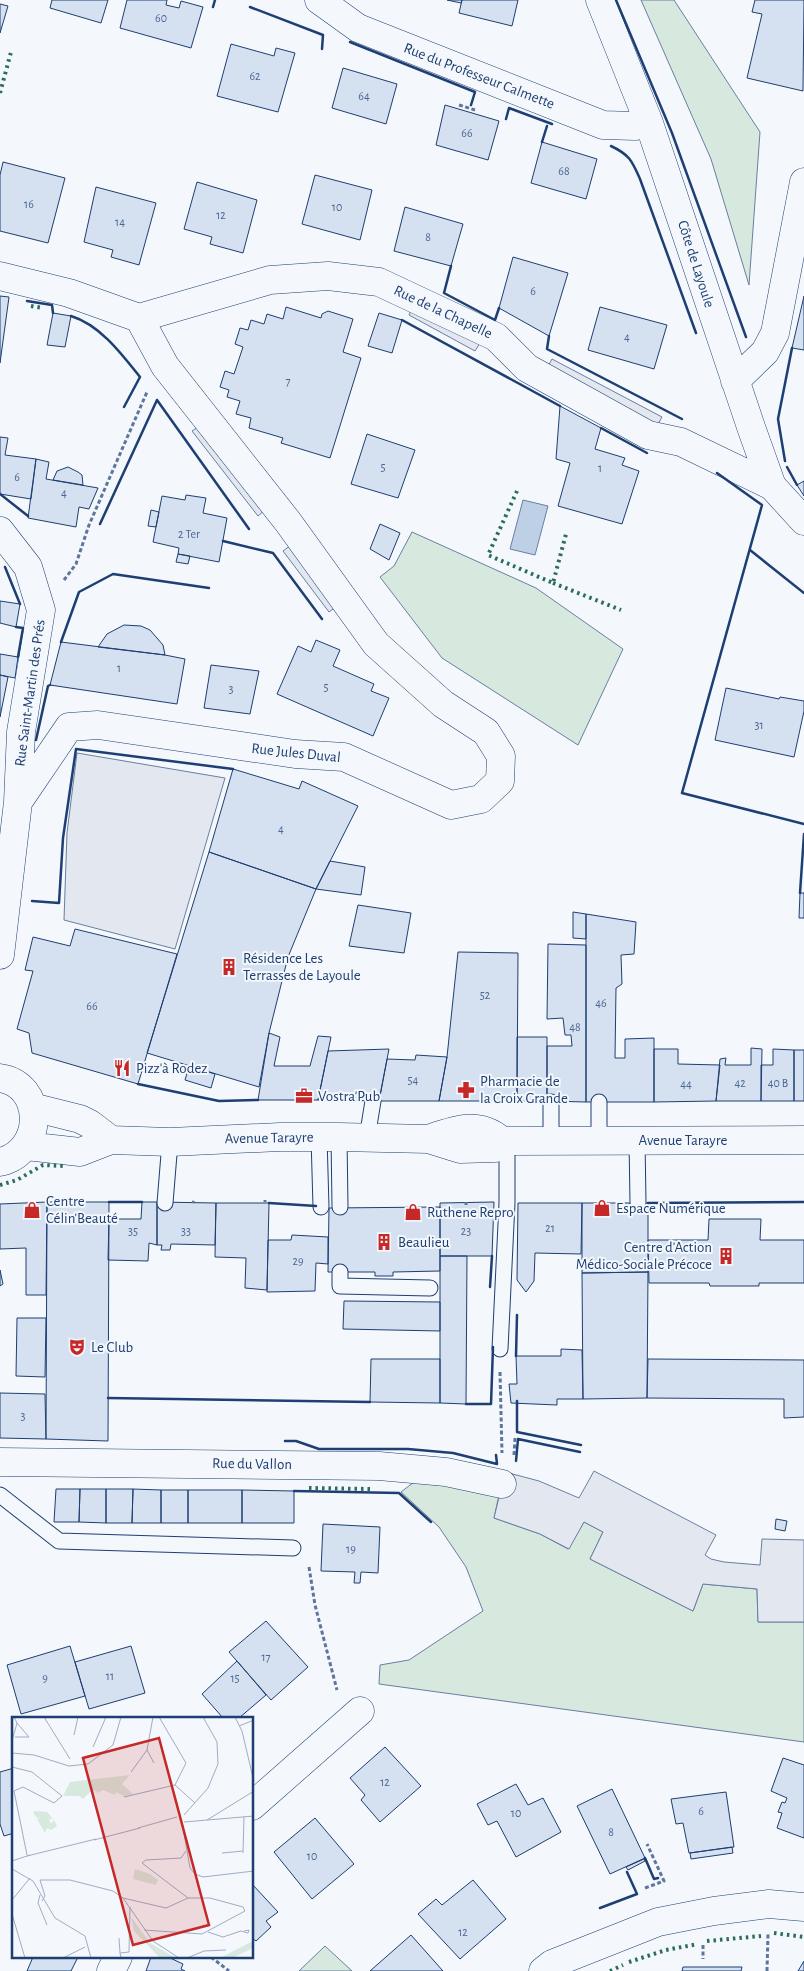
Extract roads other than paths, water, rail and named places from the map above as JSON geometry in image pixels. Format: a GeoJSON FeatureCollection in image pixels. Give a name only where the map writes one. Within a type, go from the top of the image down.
{"type":"FeatureCollection","features":[{"type":"Feature","properties":{"kind":"street","name":"Rue du Professeur Calmette"},"geometry":{"type":"LineString","coordinates":[[319,0],[358,28],[603,125],[635,126],[649,123]]}},
{"type":"Feature","properties":{"kind":"street","name":"Côte de Layoule"},"geometry":{"type":"LineString","coordinates":[[600,0],[649,123],[772,486],[804,521]]}},
{"type":"Feature","properties":{"kind":"street"},"geometry":{"type":"LineString","coordinates":[[735,381],[765,352],[775,333],[804,182]]}},
{"type":"Feature","properties":{"kind":"street"},"geometry":{"type":"LineString","coordinates":[[0,276],[69,293],[139,318]]}},
{"type":"Feature","properties":{"kind":"street","name":"Rue de la Chapelle"},"geometry":{"type":"LineString","coordinates":[[139,318],[270,280],[328,276],[379,282],[496,337],[527,368],[648,435],[680,442],[772,486]]}},
{"type":"Feature","properties":{"kind":"street","name":"Rue Jules Duval"},"geometry":{"type":"LineString","coordinates":[[18,802],[69,727],[98,725],[295,754],[344,756],[451,804],[481,799],[500,781],[501,756],[486,732],[443,704],[376,644],[288,522],[165,366],[139,318]]}},
{"type":"Feature","properties":{"kind":"street","name":"Rue Saint-Martin des Prés"},"geometry":{"type":"LineString","coordinates":[[0,532],[28,567],[41,610],[21,732],[18,802],[0,955]]}},
{"type":"Feature","properties":{"kind":"street"},"geometry":{"type":"LineString","coordinates":[[0,1078],[17,1085],[26,1095],[32,1107],[35,1120],[32,1134],[26,1146],[17,1155],[0,1162]]}},
{"type":"Feature","properties":{"kind":"street"},"geometry":{"type":"LineString","coordinates":[[32,1107],[80,1119],[111,1140]]}},
{"type":"Feature","properties":{"kind":"street","name":"Avenue Tarayre"},"geometry":{"type":"LineString","coordinates":[[26,1146],[80,1152],[111,1140],[170,1142],[329,1137],[428,1139],[461,1128],[492,1132],[505,1140],[804,1140]]}},
{"type":"Feature","properties":{"kind":"street","name":"Rue du Vallon"},"geometry":{"type":"LineString","coordinates":[[0,1462],[380,1466],[446,1472],[508,1472]]}},
{"type":"Feature","properties":{"kind":"street"},"geometry":{"type":"LineString","coordinates":[[254,1804],[360,1711]]}},
{"type":"Feature","properties":{"kind":"street"},"geometry":{"type":"LineString","coordinates":[[543,1971],[552,1964],[658,1922],[714,1911],[769,1904],[804,1907]]}},
{"type":"Feature","properties":{"kind":"street"},"geometry":{"type":"LineString","coordinates":[[111,1971],[118,1958]]}},
{"type":"Feature","properties":{"kind":"lane"},"geometry":{"type":"LineString","coordinates":[[367,1138],[374,1100]]}},
{"type":"Feature","properties":{"kind":"lane"},"geometry":{"type":"LineString","coordinates":[[550,1102],[551,1140]]}},
{"type":"Feature","properties":{"kind":"lane"},"geometry":{"type":"LineString","coordinates":[[599,1102],[599,1139]]}},
{"type":"Feature","properties":{"kind":"lane"},"geometry":{"type":"LineString","coordinates":[[321,1207],[329,1137]]}},
{"type":"Feature","properties":{"kind":"lane"},"geometry":{"type":"LineString","coordinates":[[329,1137],[340,1207]]}},
{"type":"Feature","properties":{"kind":"lane"},"geometry":{"type":"LineString","coordinates":[[500,1349],[507,1202],[505,1140]]}},
{"type":"Feature","properties":{"kind":"lane"},"geometry":{"type":"LineString","coordinates":[[637,1140],[638,1203]]}},
{"type":"Feature","properties":{"kind":"lane"},"geometry":{"type":"LineString","coordinates":[[165,1202],[170,1142]]}},
{"type":"Feature","properties":{"kind":"lane"},"geometry":{"type":"LineString","coordinates":[[340,1272],[340,1286],[430,1288]]}},
{"type":"Feature","properties":{"kind":"lane"},"geometry":{"type":"LineString","coordinates":[[0,1495],[60,1541],[293,1548]]}},
{"type":"Feature","properties":{"kind":"water"},"geometry":{"type":"Polygon","coordinates":[[[523,500],[548,506],[535,555],[510,549],[523,500]]]}},
{"type":"Feature","properties":{"kind":"place","name":"Résidence Les Terrasses de Layoule"},"geometry":{"type":"Point","coordinates":[229,967]}},
{"type":"Feature","properties":{"kind":"place","name":"Pizz'à Rodez"},"geometry":{"type":"Point","coordinates":[122,1068]}},
{"type":"Feature","properties":{"kind":"place","name":"Pharmacie de la Croix Grande"},"geometry":{"type":"Point","coordinates":[466,1090]}},
{"type":"Feature","properties":{"kind":"place","name":"Vostra'Pub"},"geometry":{"type":"Point","coordinates":[304,1096]}},
{"type":"Feature","properties":{"kind":"place","name":"Espace Numérique"},"geometry":{"type":"Point","coordinates":[602,1208]}},
{"type":"Feature","properties":{"kind":"place","name":"Centre Célin'Beauté"},"geometry":{"type":"Point","coordinates":[32,1210]}},
{"type":"Feature","properties":{"kind":"place","name":"Ruthene Repro"},"geometry":{"type":"Point","coordinates":[413,1212]}},
{"type":"Feature","properties":{"kind":"place","name":"Beaulieu"},"geometry":{"type":"Point","coordinates":[384,1242]}},
{"type":"Feature","properties":{"kind":"place","name":"Centre d'Action Médico-Sociale Précoce"},"geometry":{"type":"Point","coordinates":[726,1256]}},
{"type":"Feature","properties":{"kind":"place","name":"Le Club"},"geometry":{"type":"Point","coordinates":[77,1347]}}]}
